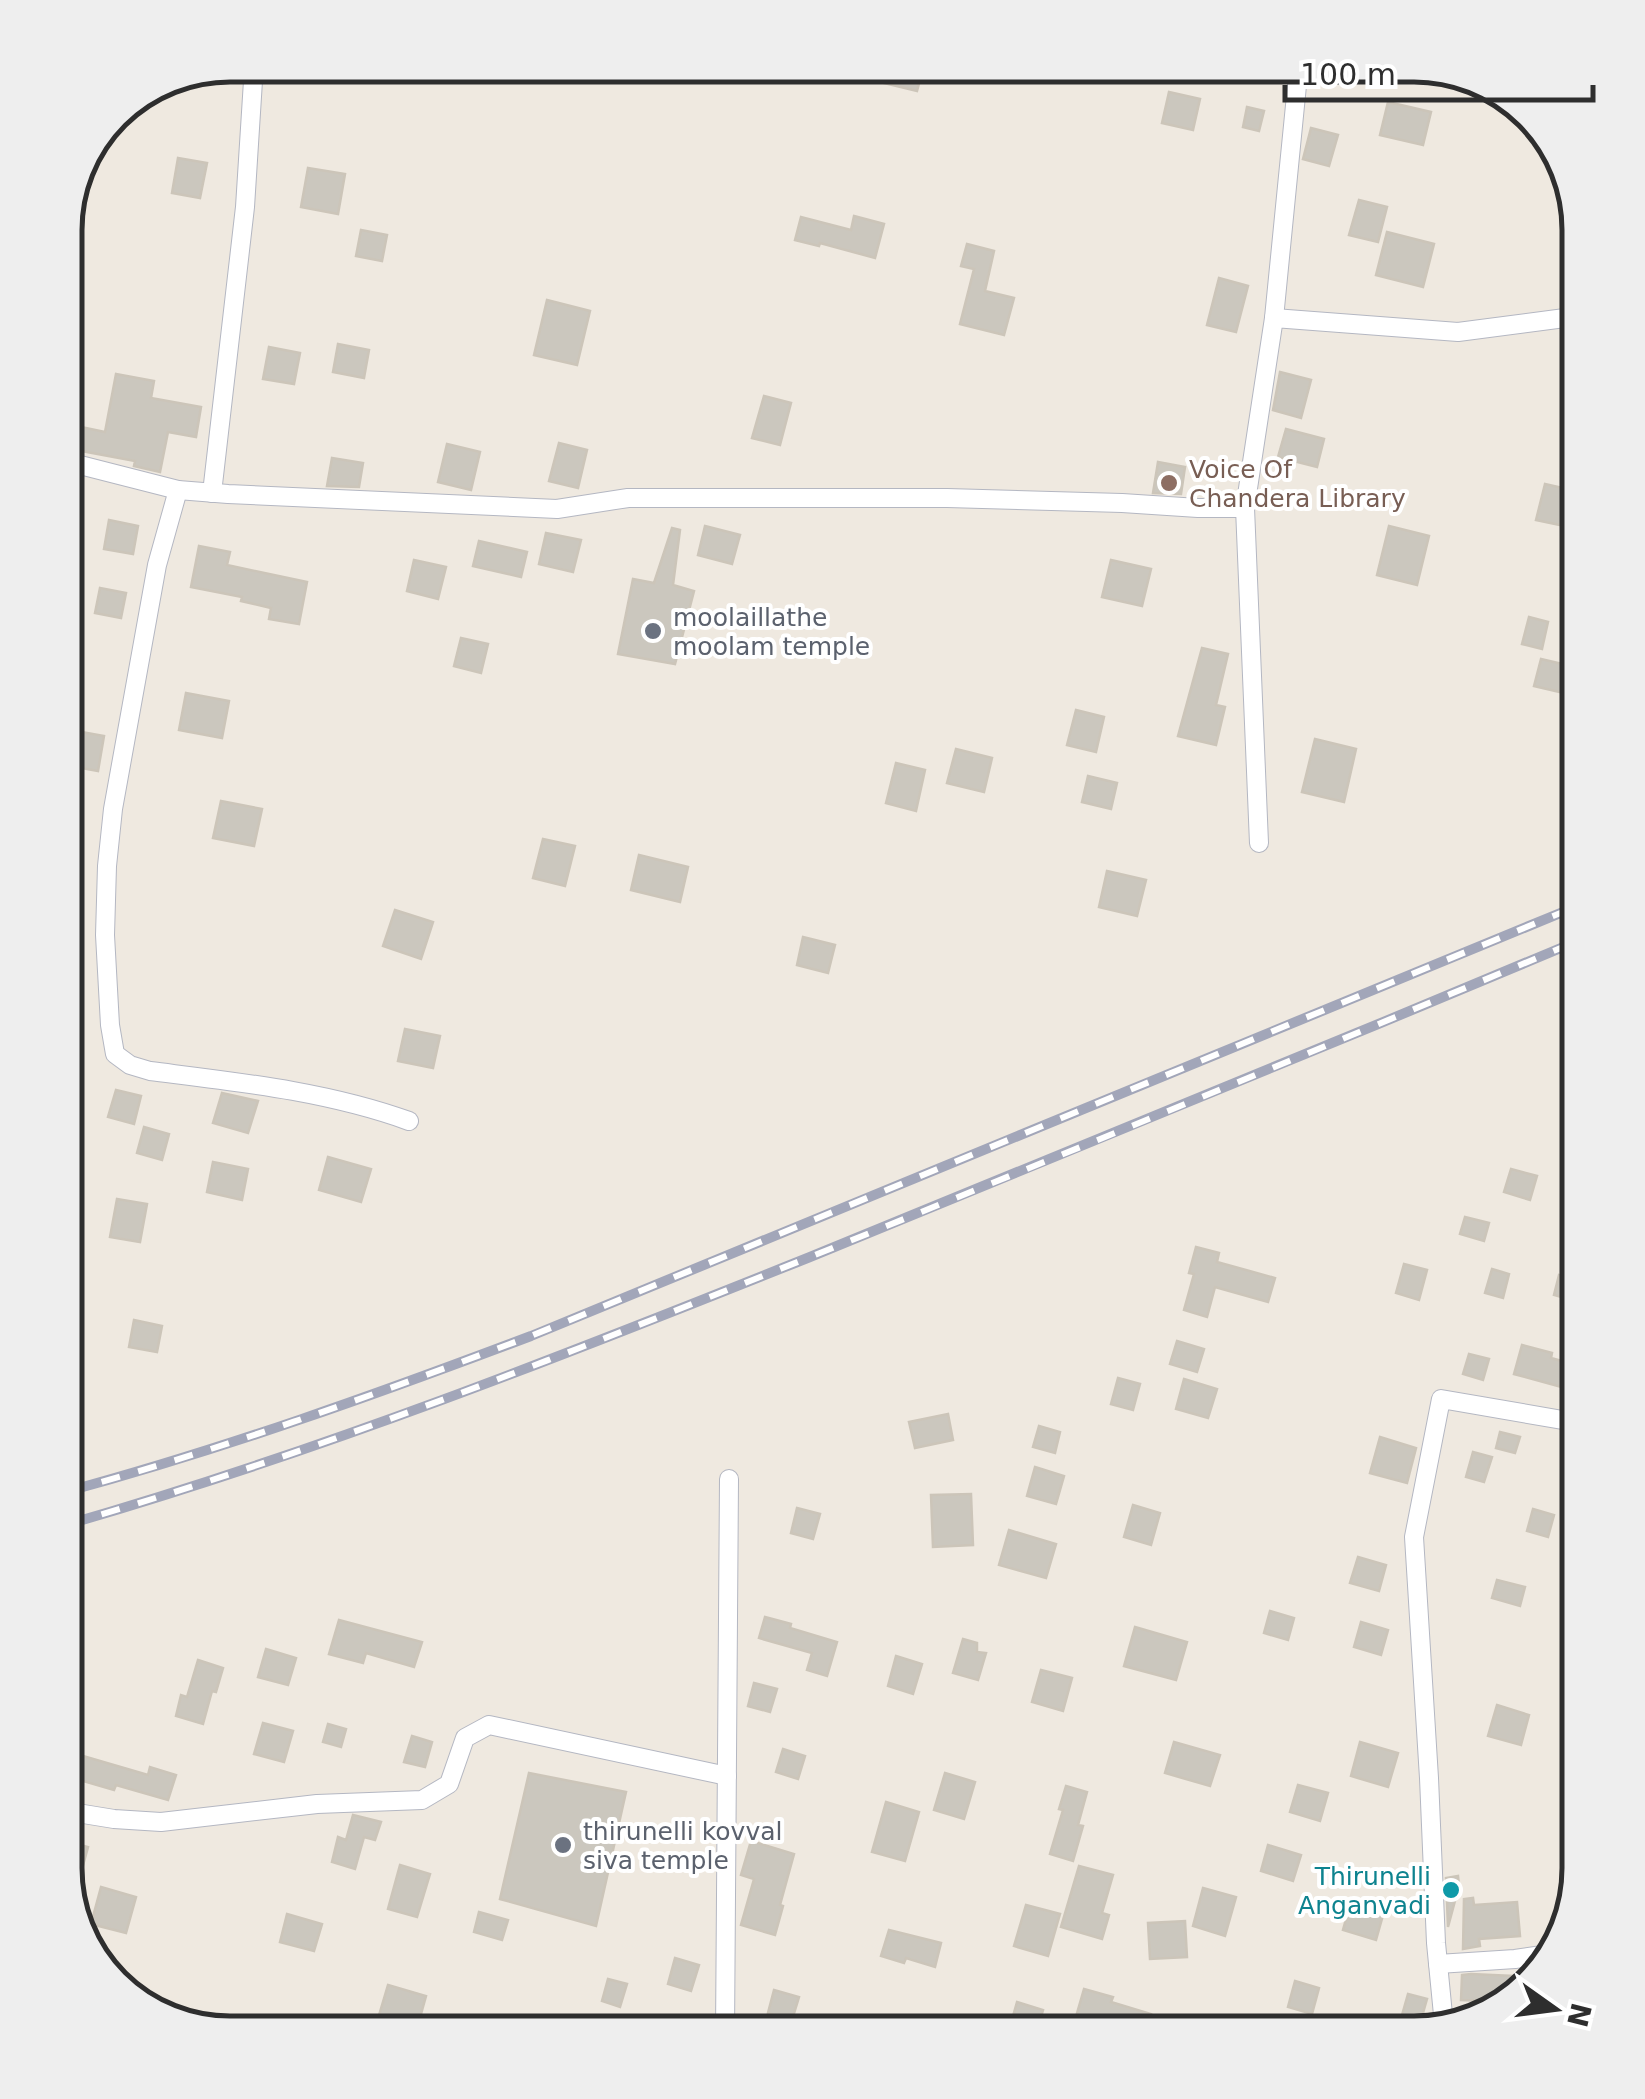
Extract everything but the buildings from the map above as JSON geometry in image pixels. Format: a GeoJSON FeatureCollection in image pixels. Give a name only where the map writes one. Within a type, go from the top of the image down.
{"type":"FeatureCollection","features":[{"type":"Feature","properties":{"kind":"street"},"geometry":{"type":"LineString","coordinates":[[212,493],[245,206],[253,82]]}},
{"type":"Feature","properties":{"kind":"street"},"geometry":{"type":"LineString","coordinates":[[1259,843],[1245,508],[1274,318],[1297,83]]}},
{"type":"Feature","properties":{"kind":"street"},"geometry":{"type":"LineString","coordinates":[[1274,318],[1458,332],[1562,318]]}},
{"type":"Feature","properties":{"kind":"street"},"geometry":{"type":"LineString","coordinates":[[83,466],[178,490],[556,508],[628,498],[947,498],[1245,508]]}},
{"type":"Feature","properties":{"kind":"street"},"geometry":{"type":"LineString","coordinates":[[178,490],[150,600],[113,809],[105,934],[114,1054],[130,1065],[150,1071],[291,1090],[409,1121]]}},
{"type":"Feature","properties":{"kind":"street"},"geometry":{"type":"LineString","coordinates":[[1443,2013],[1414,1537],[1441,1398],[1562,1420]]}},
{"type":"Feature","properties":{"kind":"street"},"geometry":{"type":"LineString","coordinates":[[725,2016],[728,1479]]}},
{"type":"Feature","properties":{"kind":"street"},"geometry":{"type":"LineString","coordinates":[[82,1813],[160,1822],[317,1804],[422,1800],[448,1784],[466,1738],[489,1725],[728,1776]]}},
{"type":"Feature","properties":{"kind":"street"},"geometry":{"type":"LineString","coordinates":[[1438,1964],[1534,1956]]}},
{"type":"Feature","properties":{"kind":"railway"},"geometry":{"type":"LineString","coordinates":[[82,1487],[300,1420],[531,1336],[1562,912]]}},
{"type":"Feature","properties":{"kind":"railway"},"geometry":{"type":"LineString","coordinates":[[82,1520],[348,1434],[626,1330],[1562,947]]}},
{"type":"Feature","properties":{"kind":"place","name":"Voice Of Chandera Library"},"geometry":{"type":"Point","coordinates":[1169,483]}},
{"type":"Feature","properties":{"kind":"place","name":"moolaillathe moolam temple"},"geometry":{"type":"Point","coordinates":[653,631]}},
{"type":"Feature","properties":{"kind":"place","name":"thirunelli kovval siva temple"},"geometry":{"type":"Point","coordinates":[563,1845]}},
{"type":"Feature","properties":{"kind":"place","name":"Thirunelli Anganvadi"},"geometry":{"type":"Point","coordinates":[1451,1890]}}]}
